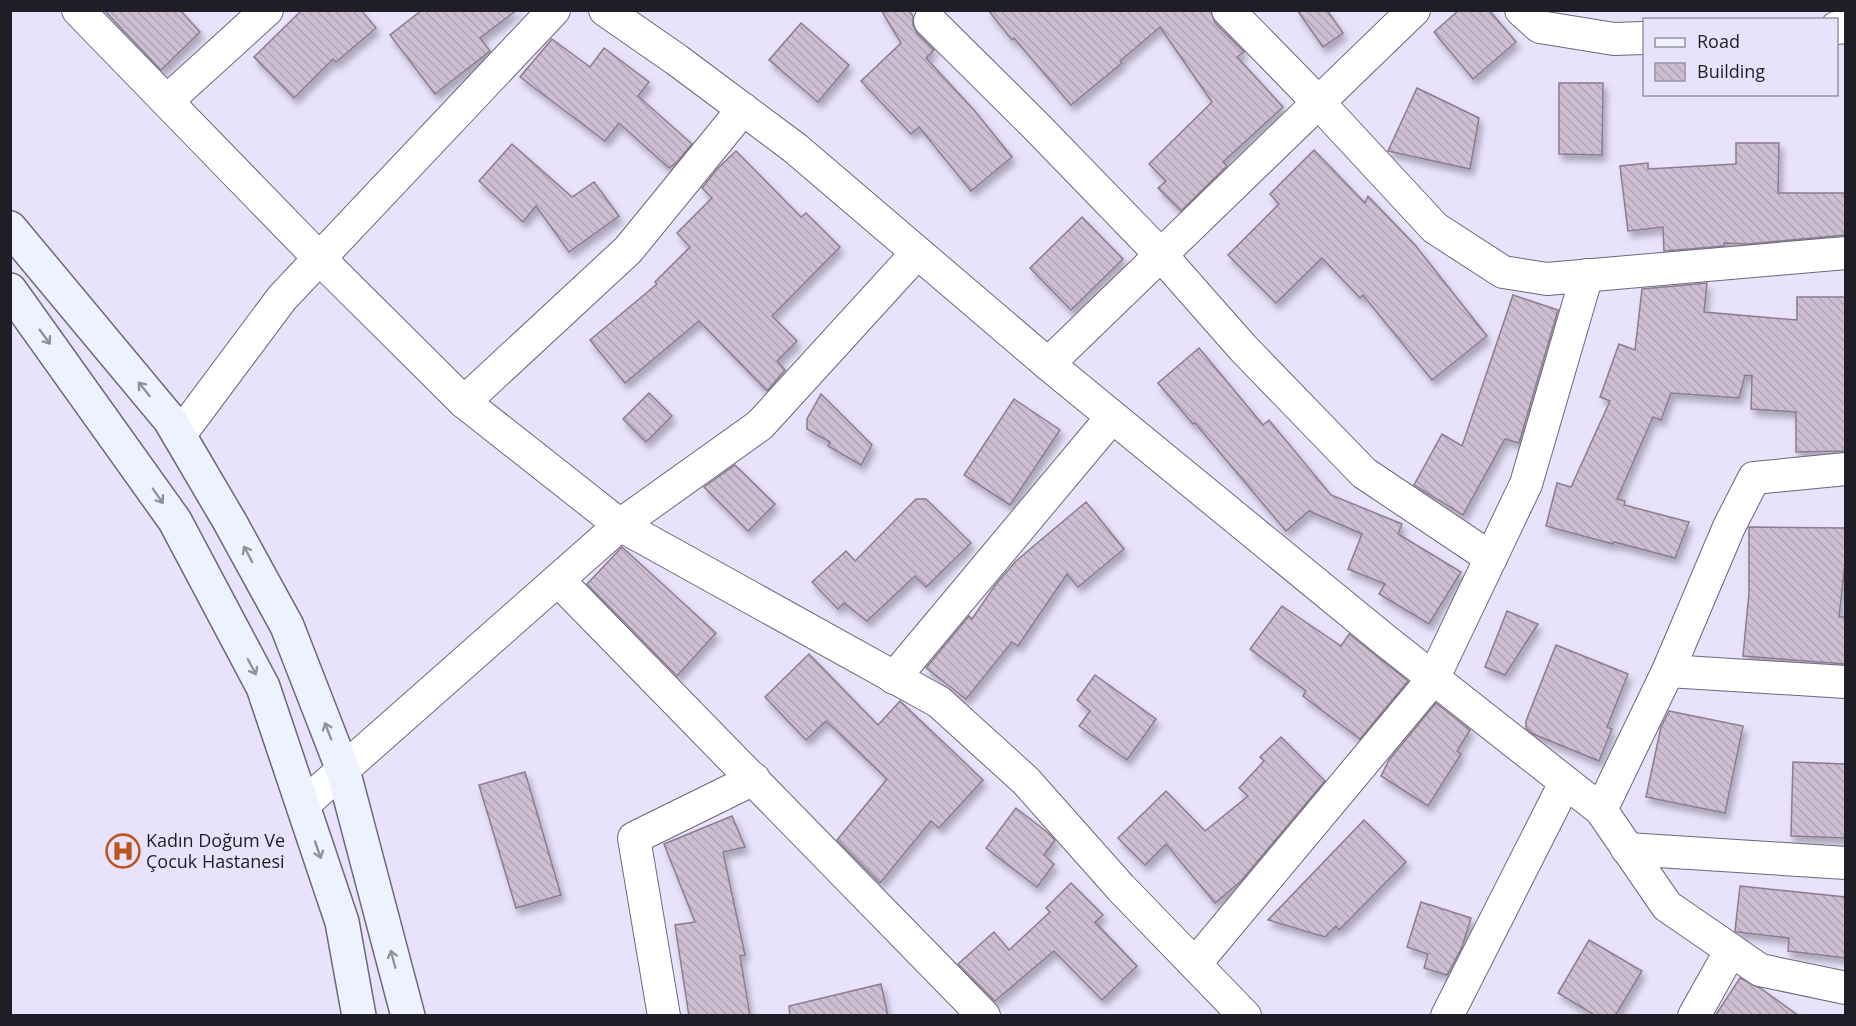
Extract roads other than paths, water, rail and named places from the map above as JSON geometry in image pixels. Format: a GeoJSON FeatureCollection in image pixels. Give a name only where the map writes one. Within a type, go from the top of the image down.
{"type":"FeatureCollection","features":[{"type":"Feature","properties":{"kind":"main road"},"geometry":{"type":"LineString","coordinates":[[10,228],[170,420],[230,522],[286,626],[343,770],[408,1016]]}},
{"type":"Feature","properties":{"kind":"main road"},"geometry":{"type":"LineString","coordinates":[[10,290],[175,521],[263,687],[342,922],[359,1016]]}},
{"type":"Feature","properties":{"kind":"street"},"geometry":{"type":"LineString","coordinates":[[78,10],[464,402],[620,525],[939,702],[1026,781],[1121,888],[1245,1016]]}},
{"type":"Feature","properties":{"kind":"street"},"geometry":{"type":"LineString","coordinates":[[167,101],[267,10]]}},
{"type":"Feature","properties":{"kind":"street"},"geometry":{"type":"LineString","coordinates":[[179,436],[282,298],[554,10]]}},
{"type":"Feature","properties":{"kind":"street"},"geometry":{"type":"LineString","coordinates":[[605,10],[677,60],[795,148],[1112,417],[1433,679],[1600,810],[1667,906],[1760,970],[1845,988]]}},
{"type":"Feature","properties":{"kind":"street"},"geometry":{"type":"LineString","coordinates":[[1228,10],[1436,228],[1503,272],[1547,279],[1845,253]]}},
{"type":"Feature","properties":{"kind":"street"},"geometry":{"type":"LineString","coordinates":[[1048,364],[1414,10]]}},
{"type":"Feature","properties":{"kind":"street"},"geometry":{"type":"LineString","coordinates":[[1521,10],[1540,27],[1614,39],[1643,38]]}},
{"type":"Feature","properties":{"kind":"street"},"geometry":{"type":"LineString","coordinates":[[930,21],[1161,255],[1243,348],[1364,473],[1491,558]]}},
{"type":"Feature","properties":{"kind":"street"},"geometry":{"type":"LineString","coordinates":[[464,402],[628,250],[743,109]]}},
{"type":"Feature","properties":{"kind":"street"},"geometry":{"type":"LineString","coordinates":[[303,805],[620,525],[760,425],[917,253]]}},
{"type":"Feature","properties":{"kind":"street"},"geometry":{"type":"LineString","coordinates":[[1195,964],[1433,679],[1526,484],[1587,275]]}},
{"type":"Feature","properties":{"kind":"street"},"geometry":{"type":"LineString","coordinates":[[894,678],[1112,417]]}},
{"type":"Feature","properties":{"kind":"street"},"geometry":{"type":"LineString","coordinates":[[1600,810],[1668,671],[1729,527],[1754,478],[1845,469]]}},
{"type":"Feature","properties":{"kind":"street"},"geometry":{"type":"LineString","coordinates":[[559,581],[984,1016]]}},
{"type":"Feature","properties":{"kind":"street"},"geometry":{"type":"LineString","coordinates":[[1668,671],[1845,682]]}},
{"type":"Feature","properties":{"kind":"street"},"geometry":{"type":"LineString","coordinates":[[664,1016],[634,838],[754,779]]}},
{"type":"Feature","properties":{"kind":"street"},"geometry":{"type":"LineString","coordinates":[[1447,1016],[1565,783]]}},
{"type":"Feature","properties":{"kind":"street"},"geometry":{"type":"LineString","coordinates":[[1627,849],[1845,863]]}},
{"type":"Feature","properties":{"kind":"street"},"geometry":{"type":"LineString","coordinates":[[1694,1016],[1731,950]]}},
{"type":"Feature","properties":{"kind":"place","name":"Kadın Doğum Ve Çocuk Hastanesi"},"geometry":{"type":"Point","coordinates":[123,851]}}]}
